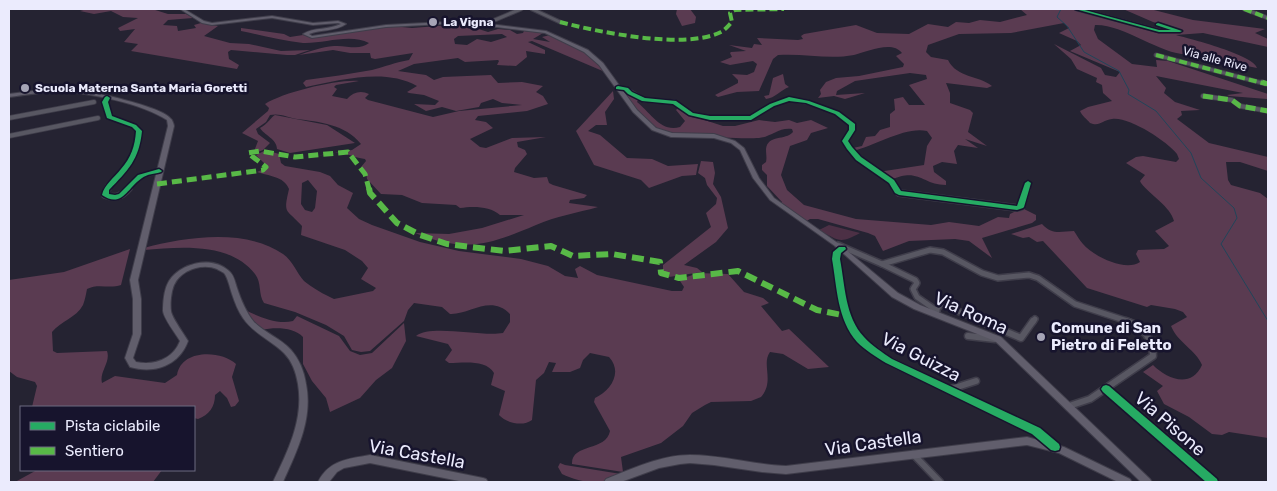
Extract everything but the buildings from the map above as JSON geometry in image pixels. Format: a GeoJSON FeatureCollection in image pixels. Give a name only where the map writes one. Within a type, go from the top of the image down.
{"type":"FeatureCollection","features":[{"type":"Feature","properties":{"kind":"main road"},"geometry":{"type":"LineString","coordinates":[[182,9],[203,22],[212,24],[276,17],[313,24],[338,22],[344,24],[339,27],[309,32],[304,35],[308,37],[395,25],[458,22],[550,34],[590,54],[601,64],[646,122],[659,131],[677,136],[722,137],[737,145],[744,153],[756,178],[772,199],[840,247]]}},
{"type":"Feature","properties":{"kind":"main road"},"geometry":{"type":"LineString","coordinates":[[9,96],[62,90],[107,98],[153,110],[169,119],[171,126],[134,280],[137,299],[137,334],[129,358],[133,365],[140,367],[162,363],[179,353],[184,341],[167,313],[172,281],[179,273],[195,266],[215,266],[228,273],[246,317],[256,328],[290,354],[295,362],[301,382],[303,403],[300,428],[278,482]]}},
{"type":"Feature","properties":{"kind":"main road","name":"Via Roma"},"geometry":{"type":"LineString","coordinates":[[840,247],[902,300],[936,311],[998,339],[1147,482]]}},
{"type":"Feature","properties":{"kind":"main road","name":"Via Castella"},"geometry":{"type":"LineString","coordinates":[[616,481],[676,460],[690,459],[767,470],[786,470],[1011,441],[1038,442],[1055,447],[1127,482]]}},
{"type":"Feature","properties":{"kind":"main road","name":"Via Castella"},"geometry":{"type":"LineString","coordinates":[[323,482],[334,469],[342,464],[370,459],[483,482]]}},
{"type":"Feature","properties":{"kind":"street"},"geometry":{"type":"LineString","coordinates":[[483,25],[521,9]]}},
{"type":"Feature","properties":{"kind":"street"},"geometry":{"type":"LineString","coordinates":[[532,9],[560,22]]}},
{"type":"Feature","properties":{"kind":"street"},"geometry":{"type":"LineString","coordinates":[[1077,9],[1159,31],[1180,31],[1158,24]]}},
{"type":"Feature","properties":{"kind":"street"},"geometry":{"type":"LineString","coordinates":[[1244,9],[1268,18]]}},
{"type":"Feature","properties":{"kind":"street","name":"Via alle Rive"},"geometry":{"type":"LineString","coordinates":[[1156,54],[1268,84]]}},
{"type":"Feature","properties":{"kind":"street"},"geometry":{"type":"LineString","coordinates":[[618,88],[626,89],[630,94],[644,100],[674,102],[693,115],[716,119],[751,118],[789,99],[807,102],[837,113],[852,124],[851,132],[844,141],[850,150],[875,173],[891,181],[899,192],[1019,208],[1028,183]]}},
{"type":"Feature","properties":{"kind":"street"},"geometry":{"type":"LineString","coordinates":[[1203,96],[1232,100],[1240,106],[1268,111]]}},
{"type":"Feature","properties":{"kind":"street"},"geometry":{"type":"LineString","coordinates":[[107,98],[105,102],[109,117],[137,128],[139,142],[133,159],[106,190],[105,195],[111,197],[121,195],[141,176],[159,171]]}},
{"type":"Feature","properties":{"kind":"street"},"geometry":{"type":"LineString","coordinates":[[9,118],[94,102]]}},
{"type":"Feature","properties":{"kind":"street"},"geometry":{"type":"LineString","coordinates":[[9,136],[98,118]]}},
{"type":"Feature","properties":{"kind":"street"},"geometry":{"type":"LineString","coordinates":[[840,247],[915,280],[917,283],[913,292],[917,298],[936,311],[941,304],[1021,338],[1035,319]]}},
{"type":"Feature","properties":{"kind":"street","name":"Via Guizza"},"geometry":{"type":"LineString","coordinates":[[840,247],[836,259],[847,316],[856,337],[874,352],[889,361],[1036,431],[1055,447]]}},
{"type":"Feature","properties":{"kind":"street"},"geometry":{"type":"LineString","coordinates":[[882,264],[925,250],[936,250],[982,273],[998,278],[1028,276],[1038,278],[1075,304],[1135,324],[1149,336],[1153,344],[1153,356],[1085,402],[1069,406]]}},
{"type":"Feature","properties":{"kind":"street"},"geometry":{"type":"LineString","coordinates":[[968,336],[998,339]]}},
{"type":"Feature","properties":{"kind":"street"},"geometry":{"type":"LineString","coordinates":[[951,389],[976,381]]}},
{"type":"Feature","properties":{"kind":"street","name":"Via Pisone"},"geometry":{"type":"LineString","coordinates":[[1106,389],[1213,482]]}},
{"type":"Feature","properties":{"kind":"street"},"geometry":{"type":"LineString","coordinates":[[913,454],[940,482]]}},
{"type":"Feature","properties":{"kind":"shaded area"},"geometry":{"type":"Polygon","coordinates":[[[87,9],[152,9],[168,14],[186,14],[193,18],[168,20],[163,25],[177,26],[178,31],[196,28],[194,25],[201,23],[218,26],[204,36],[230,43],[249,44],[281,51],[310,50],[295,55],[287,55],[231,50],[228,52],[229,59],[239,65],[237,69],[131,51],[138,44],[124,42],[135,29],[120,31],[118,28],[138,18],[123,17],[111,11],[94,14],[80,11],[87,9]]]}},
{"type":"Feature","properties":{"kind":"shaded area"},"geometry":{"type":"Polygon","coordinates":[[[677,9],[690,9],[696,17],[695,23],[682,26],[676,14],[677,9]]]}},
{"type":"Feature","properties":{"kind":"shaded area"},"geometry":{"type":"Polygon","coordinates":[[[1020,9],[1077,9],[1168,33],[1182,31],[1153,22],[1123,9],[1150,9],[1193,20],[1265,29],[1255,33],[1268,39],[1268,47],[1203,33],[1176,35],[1234,53],[1253,63],[1257,68],[1232,63],[1190,50],[1185,50],[1191,54],[1169,51],[1107,26],[1095,25],[1094,30],[1098,39],[1132,64],[1157,67],[1156,60],[1168,61],[1268,94],[1267,99],[1229,96],[1227,95],[1243,93],[1156,76],[1166,88],[1164,93],[1175,102],[1200,110],[1181,111],[1182,115],[1177,119],[1209,143],[1268,157],[1268,171],[1240,162],[1226,162],[1228,180],[1231,185],[1260,193],[1268,199],[1268,438],[1229,432],[1222,435],[1212,434],[1189,417],[1164,404],[1157,391],[1163,386],[1143,372],[1153,365],[1165,374],[1185,379],[1192,377],[1202,365],[1196,355],[1178,337],[1171,326],[1187,317],[1183,312],[1151,305],[1147,307],[1087,288],[1043,241],[1037,242],[1029,237],[1023,238],[1011,234],[1042,224],[1054,231],[1074,231],[1088,249],[1101,258],[1126,265],[1134,265],[1140,262],[1136,254],[1138,250],[1164,249],[1169,246],[1155,231],[1174,221],[1172,216],[1141,183],[1140,181],[1145,175],[1126,163],[1136,157],[1143,156],[1176,162],[1179,159],[1177,154],[1156,136],[1128,121],[1112,119],[1099,124],[1093,124],[1083,116],[1080,111],[1112,101],[1103,93],[1102,85],[1096,82],[1097,78],[1077,69],[1071,59],[1054,44],[1101,68],[1105,75],[1116,77],[1120,72],[1070,51],[1081,45],[1077,41],[1059,33],[1069,28],[1064,23],[1011,33],[959,34],[928,45],[926,52],[931,57],[948,60],[952,66],[962,73],[992,86],[987,88],[946,83],[950,93],[950,103],[970,110],[973,113],[968,132],[987,146],[965,139],[978,148],[958,145],[954,151],[957,164],[942,162],[933,166],[934,172],[946,181],[946,185],[908,175],[891,180],[878,172],[924,165],[927,146],[932,138],[927,131],[910,131],[853,151],[853,148],[862,146],[866,137],[875,136],[880,130],[890,127],[890,114],[895,110],[894,99],[903,97],[909,105],[925,105],[909,85],[927,79],[926,75],[910,73],[855,81],[837,91],[836,95],[865,93],[845,99],[834,96],[818,98],[821,94],[820,90],[826,82],[836,78],[859,76],[903,67],[904,64],[896,56],[902,53],[898,49],[886,47],[854,55],[835,57],[778,55],[773,59],[759,91],[737,92],[718,97],[715,95],[738,83],[738,80],[732,74],[747,75],[754,72],[757,64],[753,61],[730,65],[720,62],[732,57],[731,52],[746,51],[729,45],[752,48],[754,44],[762,45],[757,38],[798,40],[803,39],[801,36],[804,34],[856,25],[877,33],[909,34],[928,24],[948,27],[956,22],[969,23],[980,20],[1000,22],[1027,15],[1020,9]]]}},
{"type":"Feature","properties":{"kind":"shaded area"},"geometry":{"type":"Polygon","coordinates":[[[463,24],[488,32],[498,29],[510,30],[517,34],[524,31],[543,33],[533,39],[550,42],[542,37],[550,35],[588,54],[605,72],[532,41],[528,42],[545,50],[545,54],[526,51],[527,57],[516,66],[497,65],[498,60],[465,62],[458,58],[414,64],[398,71],[426,75],[434,80],[443,77],[491,75],[498,83],[522,82],[543,86],[536,92],[543,96],[548,104],[527,111],[478,116],[475,120],[486,122],[493,128],[470,139],[480,147],[486,148],[512,138],[546,137],[517,142],[518,147],[525,150],[527,154],[515,168],[514,172],[534,178],[547,177],[549,183],[553,185],[587,195],[584,198],[570,200],[569,203],[598,207],[551,219],[504,238],[490,242],[463,245],[448,243],[415,233],[449,234],[482,228],[524,215],[500,215],[481,207],[460,208],[456,205],[422,203],[402,195],[381,194],[367,179],[366,172],[362,171],[361,167],[366,161],[365,159],[336,153],[352,150],[361,144],[355,137],[340,128],[323,123],[270,115],[266,122],[256,129],[258,134],[270,143],[263,150],[253,154],[258,141],[242,133],[268,111],[269,108],[265,104],[274,99],[298,91],[338,82],[359,81],[336,85],[334,87],[337,89],[332,96],[347,99],[354,93],[363,92],[369,94],[365,98],[368,100],[433,117],[459,111],[522,105],[502,103],[493,99],[481,103],[479,107],[456,111],[442,107],[426,111],[414,104],[435,105],[439,101],[424,95],[409,93],[407,92],[417,86],[391,78],[363,77],[306,87],[303,83],[306,80],[372,70],[409,60],[413,53],[375,59],[371,58],[370,53],[350,53],[333,50],[299,55],[325,47],[361,47],[369,43],[362,40],[345,39],[303,43],[241,31],[241,28],[284,34],[290,37],[303,35],[312,38],[392,26],[412,28],[463,24]],[[502,34],[458,36],[454,39],[455,44],[467,45],[477,39],[491,42],[507,37],[502,34]]]}},
{"type":"Feature","properties":{"kind":"shaded area"},"geometry":{"type":"Polygon","coordinates":[[[783,74],[785,84],[789,87],[766,99],[764,96],[769,95],[773,78],[783,74]]]}},
{"type":"Feature","properties":{"kind":"shaded area"},"geometry":{"type":"Polygon","coordinates":[[[613,91],[614,99],[605,112],[607,125],[596,125],[588,131],[600,135],[627,158],[652,159],[668,166],[698,164],[696,175],[682,176],[649,188],[641,180],[594,165],[576,131],[613,91]]]}},
{"type":"Feature","properties":{"kind":"shaded area"},"geometry":{"type":"Polygon","coordinates":[[[623,91],[638,100],[637,102],[656,120],[667,127],[680,127],[685,121],[676,110],[678,108],[689,115],[723,126],[735,126],[759,120],[775,122],[789,120],[797,123],[811,120],[828,128],[811,133],[807,140],[790,146],[781,175],[787,190],[804,205],[856,219],[931,225],[949,222],[979,226],[998,217],[1009,218],[1010,214],[1022,208],[1036,215],[1036,220],[1032,223],[982,238],[992,258],[969,241],[955,239],[909,241],[883,251],[875,236],[868,233],[818,219],[810,219],[805,222],[782,206],[782,202],[767,186],[767,175],[762,170],[762,165],[766,162],[767,144],[773,139],[790,135],[793,132],[792,129],[783,129],[759,138],[706,137],[675,134],[656,128],[646,120],[623,91]]]}},
{"type":"Feature","properties":{"kind":"shaded area"},"geometry":{"type":"Polygon","coordinates":[[[275,115],[327,125],[355,143],[290,153],[277,149],[275,142],[260,128],[275,115]]]}},
{"type":"Feature","properties":{"kind":"shaded area"},"geometry":{"type":"Polygon","coordinates":[[[266,150],[279,154],[281,163],[285,166],[320,172],[330,176],[338,185],[353,193],[347,208],[359,219],[420,242],[459,251],[521,259],[548,266],[565,276],[578,278],[575,269],[580,266],[597,275],[672,291],[682,291],[684,287],[680,281],[681,279],[698,273],[728,274],[744,292],[763,298],[769,303],[761,306],[782,331],[789,329],[829,367],[808,369],[783,354],[770,352],[767,362],[767,385],[761,397],[751,401],[711,402],[705,405],[692,413],[683,426],[661,443],[621,457],[623,472],[572,464],[573,457],[577,453],[602,442],[607,438],[610,431],[594,402],[595,398],[610,386],[615,375],[613,363],[609,357],[590,353],[583,360],[580,368],[570,372],[552,372],[556,363],[549,362],[544,373],[536,380],[532,420],[519,424],[506,420],[499,415],[505,391],[491,385],[494,373],[490,369],[474,363],[449,363],[445,360],[452,350],[448,344],[416,336],[433,331],[503,333],[510,322],[510,314],[502,308],[488,305],[450,314],[442,307],[414,303],[408,310],[404,321],[370,351],[361,352],[352,350],[344,336],[326,325],[295,312],[264,303],[259,281],[255,274],[245,264],[232,256],[204,249],[173,248],[144,250],[144,248],[160,244],[196,238],[234,238],[251,241],[268,246],[283,254],[304,281],[334,299],[373,291],[376,288],[361,279],[368,268],[362,261],[345,250],[301,235],[302,226],[289,213],[286,207],[289,189],[287,185],[280,179],[257,172],[268,167],[256,155],[266,150]],[[308,180],[302,183],[301,204],[305,210],[312,212],[315,208],[317,191],[308,180]]]}},
{"type":"Feature","properties":{"kind":"shaded area"},"geometry":{"type":"Polygon","coordinates":[[[701,161],[713,162],[715,173],[713,184],[721,197],[728,228],[716,242],[684,265],[697,268],[702,272],[669,277],[663,272],[663,265],[711,227],[706,213],[716,204],[717,198],[707,185],[705,178],[698,173],[701,161]]]}},
{"type":"Feature","properties":{"kind":"shaded area"},"geometry":{"type":"Polygon","coordinates":[[[829,225],[860,233],[848,239],[840,240],[819,230],[829,225]]]}},
{"type":"Feature","properties":{"kind":"shaded area"},"geometry":{"type":"Polygon","coordinates":[[[130,249],[121,285],[95,286],[87,289],[84,303],[80,309],[52,332],[53,351],[57,353],[107,351],[108,355],[102,375],[102,383],[115,376],[165,383],[177,375],[180,366],[193,356],[212,354],[221,356],[236,364],[232,377],[239,401],[235,406],[231,407],[227,398],[220,391],[215,395],[211,410],[198,419],[195,418],[195,406],[32,406],[37,386],[35,382],[17,377],[9,371],[9,280],[64,272],[130,249]]]}},
{"type":"Feature","properties":{"kind":"shaded area"},"geometry":{"type":"Polygon","coordinates":[[[245,310],[262,318],[281,322],[293,321],[297,316],[339,336],[350,351],[360,355],[372,353],[404,323],[406,341],[392,368],[376,380],[360,398],[330,412],[326,398],[312,381],[303,364],[303,337],[294,331],[284,329],[272,328],[262,330],[252,322],[245,310]]]}},
{"type":"Feature","properties":{"kind":"shaded area"},"geometry":{"type":"Polygon","coordinates":[[[560,463],[621,474],[608,481],[584,481],[562,474],[558,467],[560,463]]]}},
{"type":"Feature","properties":{"kind":"shaded area"},"geometry":{"type":"Polygon","coordinates":[[[35,471],[161,471],[153,482],[15,482],[35,471]]]}},
{"type":"Feature","properties":{"kind":"waterway"},"geometry":{"type":"LineString","coordinates":[[1061,9],[1057,17],[1067,26],[1084,52],[1119,71],[1129,90],[1128,94],[1156,111],[1191,153],[1201,178],[1234,208],[1237,218],[1221,244],[1268,321]]}},
{"type":"Feature","properties":{"kind":"marked path"},"geometry":{"type":"LineString","coordinates":[[560,22],[623,35],[651,38],[703,38],[721,32],[732,22],[730,13],[735,10],[784,9]]}},
{"type":"Feature","properties":{"kind":"marked path"},"geometry":{"type":"LineString","coordinates":[[1244,9],[1268,18]]}},
{"type":"Feature","properties":{"kind":"marked path"},"geometry":{"type":"LineString","coordinates":[[1156,55],[1268,84]]}},
{"type":"Feature","properties":{"kind":"marked path"},"geometry":{"type":"LineString","coordinates":[[1203,96],[1232,100],[1240,106],[1268,111]]}},
{"type":"Feature","properties":{"kind":"marked path"},"geometry":{"type":"LineString","coordinates":[[157,184],[263,170],[266,167],[248,153],[260,151],[295,157],[348,152],[365,174],[370,193],[397,223],[420,235],[447,244],[504,251],[551,246],[573,256],[612,254],[660,262],[661,273],[669,277],[679,278],[738,271],[817,310],[847,316]]}},
{"type":"Feature","properties":{"kind":"cycle path"},"geometry":{"type":"LineString","coordinates":[[1077,9],[1159,31],[1180,31],[1158,24]]}},
{"type":"Feature","properties":{"kind":"cycle path"},"geometry":{"type":"LineString","coordinates":[[618,88],[626,89],[644,100],[674,102],[691,114],[710,118],[751,118],[772,105],[789,99],[807,102],[837,113],[852,124],[852,130],[845,141],[853,154],[864,164],[892,181],[899,193],[1017,208],[1021,207],[1028,183]]}},
{"type":"Feature","properties":{"kind":"cycle path"},"geometry":{"type":"LineString","coordinates":[[107,98],[105,102],[109,117],[134,126],[139,131],[133,157],[106,190],[105,195],[117,197],[125,192],[140,176],[159,171]]}},
{"type":"Feature","properties":{"kind":"cycle path"},"geometry":{"type":"LineString","coordinates":[[842,249],[837,252],[836,259],[844,306],[853,329],[861,340],[889,361],[1036,431],[1055,447]]}},
{"type":"Feature","properties":{"kind":"cycle path"},"geometry":{"type":"LineString","coordinates":[[1106,389],[1213,482]]}},
{"type":"Feature","properties":{"kind":"place","name":"La Vigna"},"geometry":{"type":"Point","coordinates":[433,22]}},
{"type":"Feature","properties":{"kind":"place","name":"Scuola Materna Santa Maria Goretti"},"geometry":{"type":"Point","coordinates":[25,88]}},
{"type":"Feature","properties":{"kind":"place","name":"Comune di San Pietro di Feletto"},"geometry":{"type":"Point","coordinates":[1041,337]}}]}
